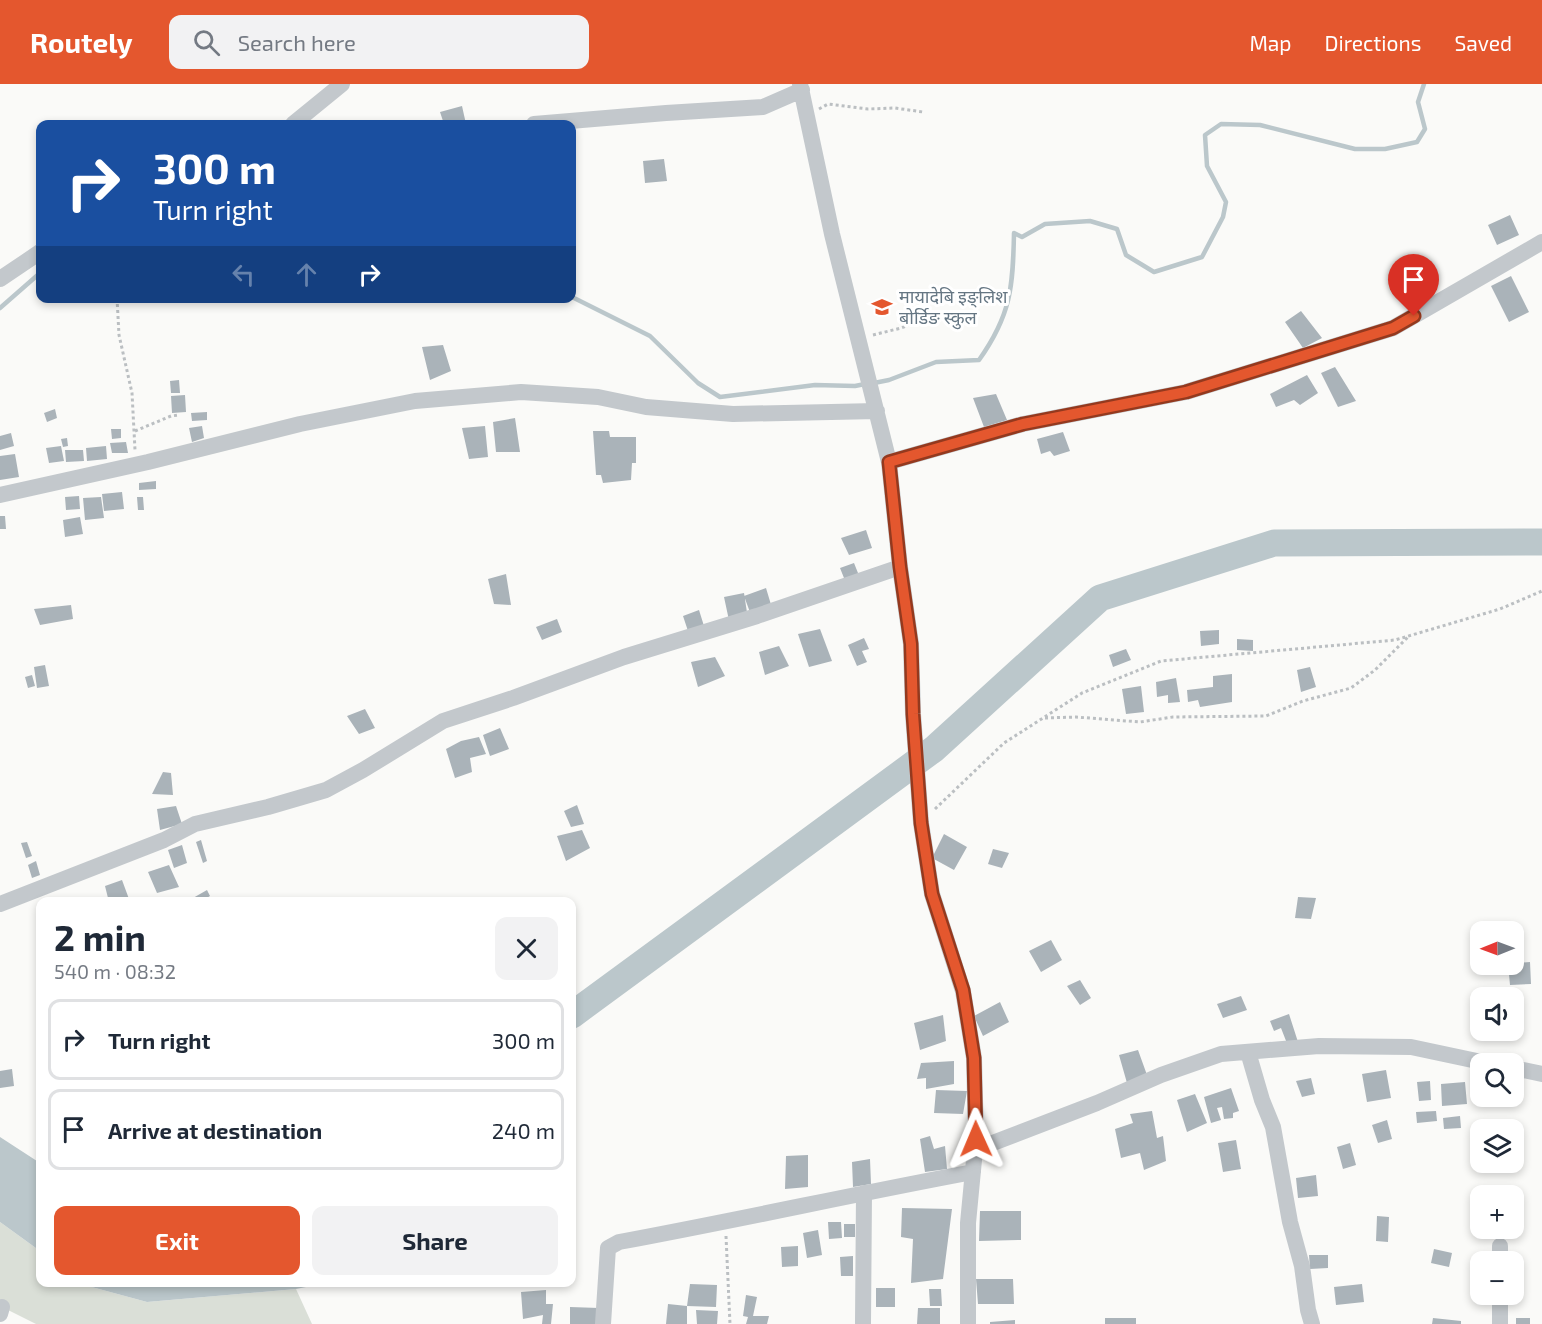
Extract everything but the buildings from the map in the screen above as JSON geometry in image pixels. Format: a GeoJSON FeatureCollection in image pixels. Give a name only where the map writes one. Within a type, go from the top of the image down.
{"type":"FeatureCollection","features":[{"type":"Feature","properties":{"kind":"street"},"geometry":{"type":"LineString","coordinates":[[298,120],[342,84]]}},
{"type":"Feature","properties":{"kind":"street"},"geometry":{"type":"LineString","coordinates":[[576,120],[763,107],[801,87],[832,234],[889,462],[911,644],[920,814],[932,894],[963,990],[973,1047],[975,1147],[968,1223],[968,1324]]}},
{"type":"Feature","properties":{"kind":"street"},"geometry":{"type":"LineString","coordinates":[[889,462],[1023,424],[1186,392],[1393,328],[1542,242]]}},
{"type":"Feature","properties":{"kind":"street"},"geometry":{"type":"LineString","coordinates":[[0,279],[36,255]]}},
{"type":"Feature","properties":{"kind":"street"},"geometry":{"type":"LineString","coordinates":[[0,495],[300,424],[415,401],[521,392],[598,396],[646,407],[733,414],[874,404]]}},
{"type":"Feature","properties":{"kind":"street"},"geometry":{"type":"LineString","coordinates":[[0,904],[164,840],[195,824],[268,807],[326,790],[443,721],[624,657],[758,616],[900,567]]}},
{"type":"Feature","properties":{"kind":"street"},"geometry":{"type":"LineString","coordinates":[[975,1147],[985,1146],[1097,1103],[1161,1075],[1221,1054],[1319,1046],[1411,1047],[1470,1060]]}},
{"type":"Feature","properties":{"kind":"street"},"geometry":{"type":"LineString","coordinates":[[1248,1052],[1262,1100],[1273,1127],[1312,1324]]}},
{"type":"Feature","properties":{"kind":"street"},"geometry":{"type":"LineString","coordinates":[[1524,1070],[1542,1074]]}},
{"type":"Feature","properties":{"kind":"street"},"geometry":{"type":"LineString","coordinates":[[603,1324],[608,1248],[619,1242],[725,1223],[864,1192],[973,1172]]}},
{"type":"Feature","properties":{"kind":"street"},"geometry":{"type":"LineString","coordinates":[[863,1324],[864,1192]]}},
{"type":"Feature","properties":{"kind":"street"},"geometry":{"type":"LineString","coordinates":[[1500,1305],[1500,1324]]}},
{"type":"Feature","properties":{"kind":"path"},"geometry":{"type":"LineString","coordinates":[[807,115],[828,105],[895,108],[923,112]]}},
{"type":"Feature","properties":{"kind":"path"},"geometry":{"type":"LineString","coordinates":[[117,303],[119,335],[132,393],[137,464]]}},
{"type":"Feature","properties":{"kind":"path"},"geometry":{"type":"LineString","coordinates":[[859,339],[901,328],[941,313]]}},
{"type":"Feature","properties":{"kind":"path"},"geometry":{"type":"LineString","coordinates":[[135,431],[179,415]]}},
{"type":"Feature","properties":{"kind":"path"},"geometry":{"type":"LineString","coordinates":[[920,814],[1004,743],[1082,693],[1161,661],[1395,640],[1500,609],[1542,591]]}},
{"type":"Feature","properties":{"kind":"path"},"geometry":{"type":"LineString","coordinates":[[1043,718],[1076,717],[1140,722],[1173,717],[1266,716],[1303,701],[1351,688],[1375,670],[1410,636]]}},
{"type":"Feature","properties":{"kind":"path"},"geometry":{"type":"LineString","coordinates":[[725,1223],[730,1324]]}},
{"type":"Feature","properties":{"kind":"shaded area"},"geometry":{"type":"Polygon","coordinates":[[[0,1137],[36,1160],[36,1248],[0,1222],[0,1137]]]}},
{"type":"Feature","properties":{"kind":"shaded area"},"geometry":{"type":"Polygon","coordinates":[[[0,1222],[36,1248],[36,1287],[92,1287],[147,1302],[296,1289],[312,1324],[36,1324],[0,1306],[0,1222]]]}},
{"type":"Feature","properties":{"kind":"shaded area"},"geometry":{"type":"Polygon","coordinates":[[[92,1287],[306,1287],[296,1289],[147,1302],[92,1287]]]}},
{"type":"Feature","properties":{"kind":"waterway"},"geometry":{"type":"LineString","coordinates":[[874,383],[889,380],[936,362],[979,360],[998,329],[1008,300],[1013,269],[1014,233],[1022,237],[1045,224],[1090,221],[1117,229],[1126,255],[1154,272],[1202,257],[1223,217],[1226,202],[1207,166],[1205,135],[1221,124],[1260,125],[1355,149],[1385,149],[1417,142],[1425,129],[1418,102],[1424,84]]}},
{"type":"Feature","properties":{"kind":"waterway"},"geometry":{"type":"LineString","coordinates":[[0,308],[36,276]]}},
{"type":"Feature","properties":{"kind":"waterway"},"geometry":{"type":"LineString","coordinates":[[576,299],[650,336],[698,383],[720,397],[815,385],[865,384]]}},
{"type":"Feature","properties":{"kind":"waterway"},"geometry":{"type":"LineString","coordinates":[[576,1012],[934,749],[1100,598],[1274,543],[1542,542]]}},
{"type":"Feature","properties":{"kind":"place","name":"मायादेबि इङ्लिश बोर्डिङ स्कुल"},"geometry":{"type":"Point","coordinates":[882,307]}},
{"type":"Feature","properties":{"kind":"route"},"geometry":{"type":"LineString","coordinates":[[976,1139],[974,1058],[963,990],[932,894],[921,823],[913,714],[911,644],[889,462],[1023,424],[1186,392],[1393,328],[1414,316]]}}]}
